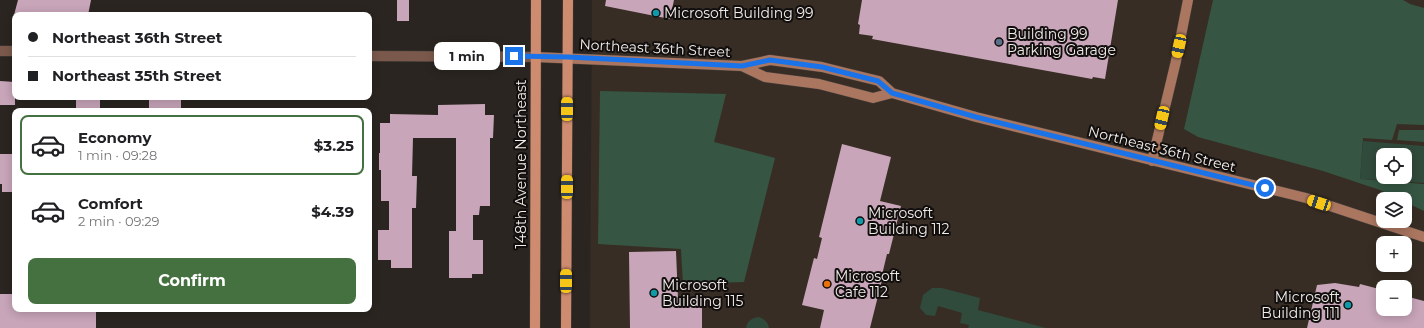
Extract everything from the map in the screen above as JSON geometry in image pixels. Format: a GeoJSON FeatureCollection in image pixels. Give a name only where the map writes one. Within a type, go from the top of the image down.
{"type":"FeatureCollection","features":[{"type":"Feature","properties":{"kind":"main road","name":"148th Avenue Northeast"},"geometry":{"type":"LineString","coordinates":[[534,328],[536,0]]}},
{"type":"Feature","properties":{"kind":"main road"},"geometry":{"type":"LineString","coordinates":[[566,328],[568,0]]}},
{"type":"Feature","properties":{"kind":"street"},"geometry":{"type":"LineString","coordinates":[[1152,161],[1176,61],[1188,0]]}},
{"type":"Feature","properties":{"kind":"street"},"geometry":{"type":"LineString","coordinates":[[0,51],[12,51]]}},
{"type":"Feature","properties":{"kind":"street"},"geometry":{"type":"LineString","coordinates":[[372,56],[535,57]]}},
{"type":"Feature","properties":{"kind":"street","name":"Northeast 36th Street"},"geometry":{"type":"LineString","coordinates":[[535,57],[568,57],[742,66],[770,60],[822,67],[878,81],[892,93],[976,117],[1306,198],[1424,237]]}},
{"type":"Feature","properties":{"kind":"street","name":"Northeast 36th Street"},"geometry":{"type":"LineString","coordinates":[[742,66],[765,77],[819,84],[873,98],[892,93]]}},
{"type":"Feature","properties":{"kind":"shaded area"},"geometry":{"type":"Polygon","coordinates":[[[592,0],[1424,0],[1424,328],[590,328],[592,0]]]}},
{"type":"Feature","properties":{"kind":"green space"},"geometry":{"type":"Polygon","coordinates":[[[1213,0],[1403,0],[1410,4],[1424,8],[1424,125],[1397,124],[1392,140],[1363,138],[1360,179],[1376,180],[1376,184],[1424,184],[1424,211],[1412,205],[1412,192],[1384,192],[1323,171],[1198,137],[1184,129],[1213,0]]]}},
{"type":"Feature","properties":{"kind":"green space"},"geometry":{"type":"Polygon","coordinates":[[[600,91],[726,94],[714,142],[775,158],[744,282],[683,284],[681,249],[598,244],[600,91]]]}},
{"type":"Feature","properties":{"kind":"green space"},"geometry":{"type":"Polygon","coordinates":[[[1399,130],[1424,130],[1424,142],[1397,140],[1399,130]]]}},
{"type":"Feature","properties":{"kind":"green space"},"geometry":{"type":"Polygon","coordinates":[[[1363,141],[1424,146],[1424,183],[1412,182],[1412,148],[1376,148],[1376,180],[1360,179],[1363,141]]]}},
{"type":"Feature","properties":{"kind":"green space"},"geometry":{"type":"Polygon","coordinates":[[[932,288],[942,288],[980,298],[978,310],[1046,328],[968,328],[969,325],[960,323],[962,313],[938,306],[935,316],[926,315],[920,308],[923,295],[932,288]]]}},
{"type":"Feature","properties":{"kind":"green space"},"geometry":{"type":"Polygon","coordinates":[[[758,317],[762,318],[768,324],[769,328],[746,328],[747,323],[750,320],[758,317]]]}},
{"type":"Feature","properties":{"kind":"building"},"geometry":{"type":"Polygon","coordinates":[[[18,0],[91,0],[89,12],[15,12],[18,0]]]}},
{"type":"Feature","properties":{"kind":"building"},"geometry":{"type":"Polygon","coordinates":[[[397,0],[409,0],[409,21],[397,21],[397,0]]]}},
{"type":"Feature","properties":{"kind":"building","name":"Microsoft Building 99"},"geometry":{"type":"Polygon","coordinates":[[[606,0],[674,0],[670,19],[605,6],[606,0]]]}},
{"type":"Feature","properties":{"kind":"building","name":"Building 99 Parking Garage"},"geometry":{"type":"Polygon","coordinates":[[[862,0],[1118,0],[1105,79],[1093,77],[1092,79],[872,39],[873,36],[859,34],[860,25],[858,24],[862,0]]]}},
{"type":"Feature","properties":{"kind":"building"},"geometry":{"type":"Polygon","coordinates":[[[0,81],[12,82],[12,100],[15,100],[15,105],[0,105],[0,81]]]}},
{"type":"Feature","properties":{"kind":"building"},"geometry":{"type":"Polygon","coordinates":[[[76,100],[100,100],[100,108],[76,108],[76,100]]]}},
{"type":"Feature","properties":{"kind":"building"},"geometry":{"type":"Polygon","coordinates":[[[149,100],[181,100],[181,108],[149,108],[149,100]]]}},
{"type":"Feature","properties":{"kind":"building"},"geometry":{"type":"Polygon","coordinates":[[[485,104],[485,115],[494,115],[493,138],[490,138],[490,206],[480,206],[479,215],[473,215],[473,240],[483,240],[483,274],[472,274],[472,278],[449,278],[449,231],[456,231],[456,138],[413,138],[412,176],[417,176],[416,208],[412,208],[412,268],[391,268],[391,260],[378,260],[378,230],[389,230],[389,201],[381,201],[381,170],[379,170],[380,123],[390,123],[390,114],[438,115],[438,105],[485,104]]]}},
{"type":"Feature","properties":{"kind":"building","name":"Microsoft Building 112"},"geometry":{"type":"Polygon","coordinates":[[[842,144],[891,157],[880,201],[901,206],[889,254],[887,254],[870,328],[820,328],[824,310],[802,305],[814,258],[817,259],[822,238],[819,237],[842,144]]]}},
{"type":"Feature","properties":{"kind":"building"},"geometry":{"type":"Polygon","coordinates":[[[0,154],[12,154],[12,192],[2,192],[2,184],[0,184],[0,154]]]}},
{"type":"Feature","properties":{"kind":"building","name":"Microsoft Building 115"},"geometry":{"type":"Polygon","coordinates":[[[676,251],[678,299],[702,298],[702,328],[630,328],[629,252],[676,251]]]}},
{"type":"Feature","properties":{"kind":"building","name":"Microsoft Building 111"},"geometry":{"type":"Polygon","coordinates":[[[1335,283],[1359,287],[1360,284],[1376,288],[1376,316],[1412,316],[1412,298],[1424,301],[1424,328],[1307,328],[1317,285],[1335,283]]]}},
{"type":"Feature","properties":{"kind":"building"},"geometry":{"type":"Polygon","coordinates":[[[0,294],[12,294],[12,312],[96,312],[96,328],[0,328],[0,294]]]}},
{"type":"Feature","properties":{"kind":"place","name":"Microsoft Building 99"},"geometry":{"type":"Point","coordinates":[656,13]}},
{"type":"Feature","properties":{"kind":"place","name":"Building 99 Parking Garage"},"geometry":{"type":"Point","coordinates":[999,42]}},
{"type":"Feature","properties":{"kind":"place","name":"Microsoft Building 112"},"geometry":{"type":"Point","coordinates":[860,221]}},
{"type":"Feature","properties":{"kind":"place","name":"Microsoft Cafe 112"},"geometry":{"type":"Point","coordinates":[827,284]}},
{"type":"Feature","properties":{"kind":"place","name":"Microsoft Building 115"},"geometry":{"type":"Point","coordinates":[654,293]}},
{"type":"Feature","properties":{"kind":"place","name":"Microsoft Building 111"},"geometry":{"type":"Point","coordinates":[1348,305]}},
{"type":"Feature","properties":{"kind":"route"},"geometry":{"type":"LineString","coordinates":[[514,56],[568,57],[742,66],[770,60],[822,67],[878,81],[892,93],[976,117],[1265,188]]}}]}
